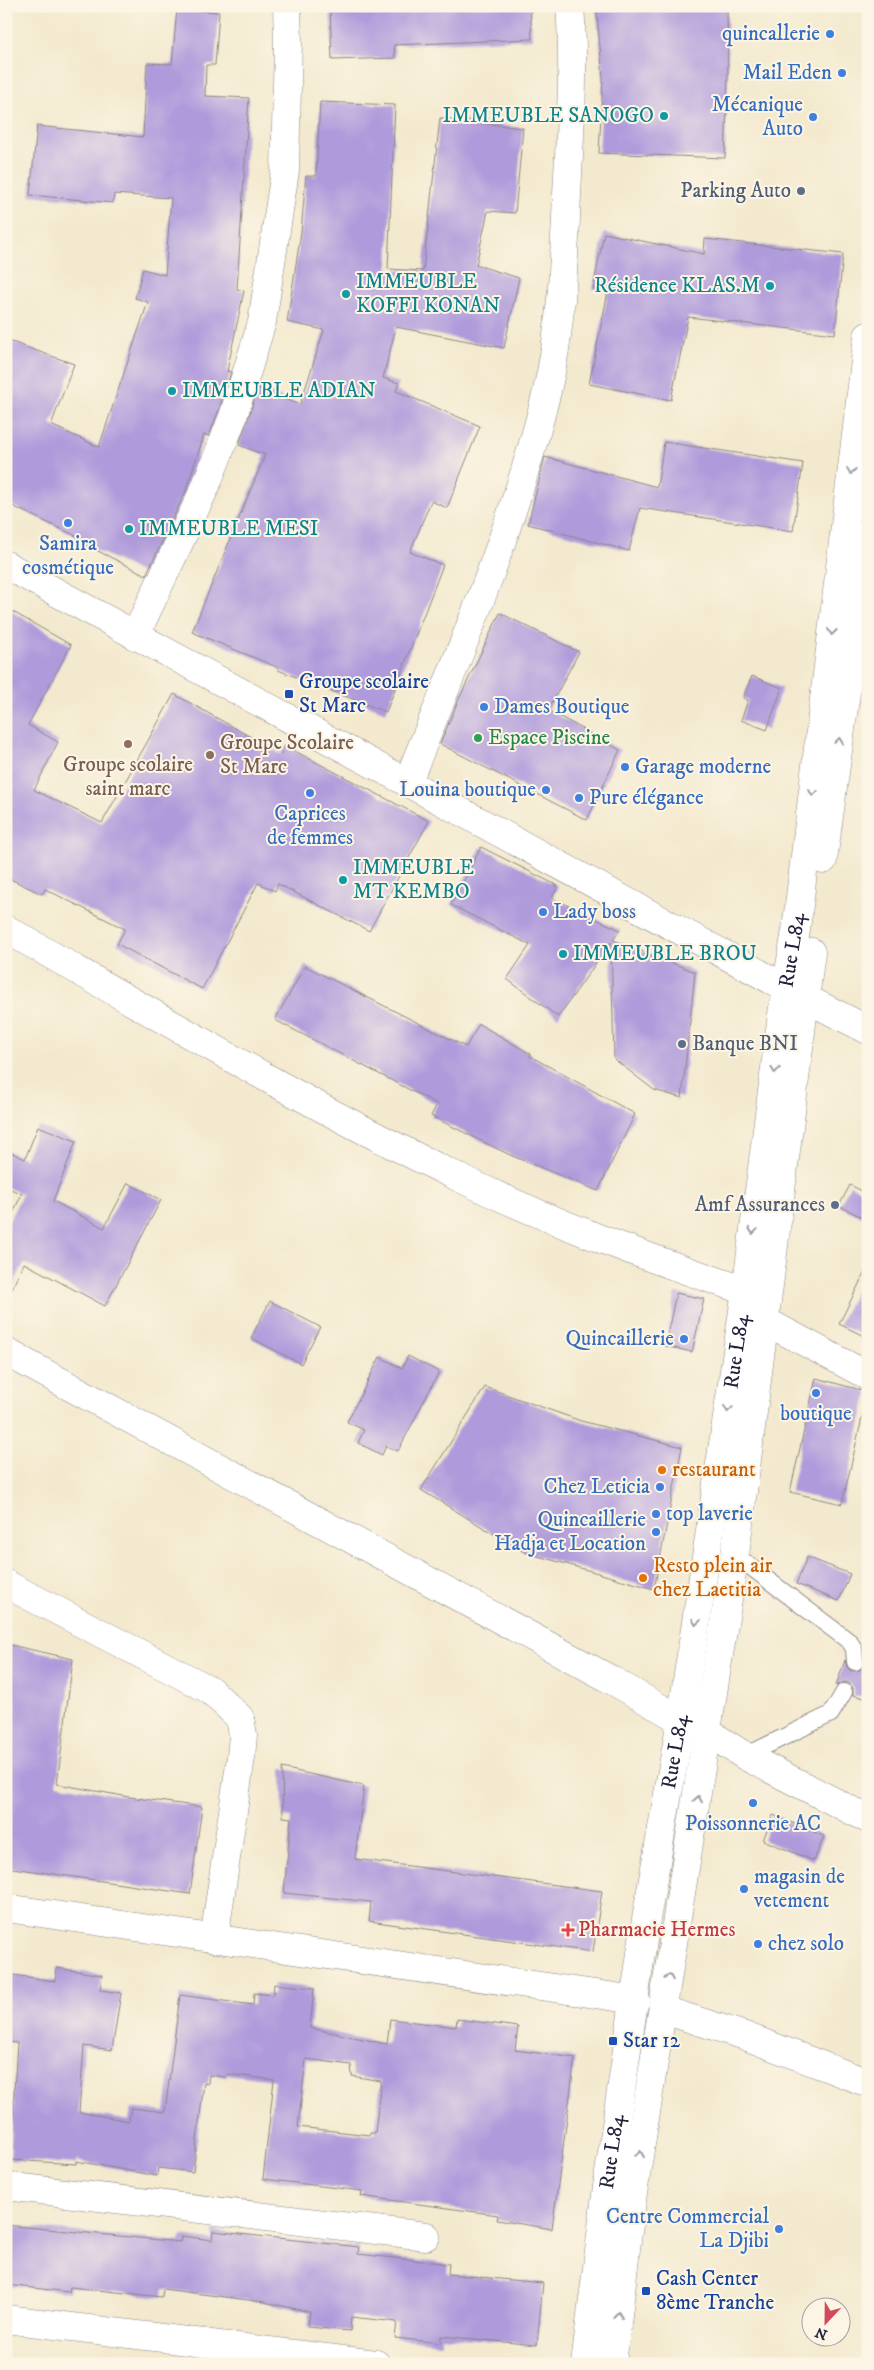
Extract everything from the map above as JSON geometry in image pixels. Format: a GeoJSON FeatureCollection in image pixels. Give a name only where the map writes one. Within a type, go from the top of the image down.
{"type":"FeatureCollection","features":[{"type":"Feature","properties":{"kind":"street"},"geometry":{"type":"LineString","coordinates":[[135,636],[205,488],[233,417],[262,322],[285,171],[287,6]]}},
{"type":"Feature","properties":{"kind":"street"},"geometry":{"type":"LineString","coordinates":[[408,781],[484,593],[512,515],[547,390],[562,300],[574,52],[570,6]]}},
{"type":"Feature","properties":{"kind":"street","name":"Rue L84"},"geometry":{"type":"LineString","coordinates":[[612,2364],[632,2200],[736,1555],[766,1321],[796,992],[797,920],[868,336]]}},
{"type":"Feature","properties":{"kind":"street","name":"Rue L84"},"geometry":{"type":"LineString","coordinates":[[585,2364],[607,2187],[636,2000],[646,1919],[681,1720],[746,1291],[796,992],[868,533]]}},
{"type":"Feature","properties":{"kind":"street"},"geometry":{"type":"LineString","coordinates":[[6,565],[868,1030]]}},
{"type":"Feature","properties":{"kind":"street"},"geometry":{"type":"LineString","coordinates":[[6,930],[310,1102],[461,1179],[649,1257],[746,1291]]}},
{"type":"Feature","properties":{"kind":"street"},"geometry":{"type":"LineString","coordinates":[[766,1321],[868,1376]]}},
{"type":"Feature","properties":{"kind":"street"},"geometry":{"type":"LineString","coordinates":[[6,1352],[608,1678],[681,1720]]}},
{"type":"Feature","properties":{"kind":"street"},"geometry":{"type":"LineString","coordinates":[[6,1584],[210,1690],[240,1718],[243,1735],[241,1757],[214,1939]]}},
{"type":"Feature","properties":{"kind":"street"},"geometry":{"type":"LineString","coordinates":[[708,1733],[745,1756],[868,1819]]}},
{"type":"Feature","properties":{"kind":"street"},"geometry":{"type":"LineString","coordinates":[[6,1908],[636,2000]]}},
{"type":"Feature","properties":{"kind":"street"},"geometry":{"type":"LineString","coordinates":[[664,2010],[745,2036],[868,2083]]}},
{"type":"Feature","properties":{"kind":"street"},"geometry":{"type":"LineString","coordinates":[[6,2186],[426,2236]]}},
{"type":"Feature","properties":{"kind":"street"},"geometry":{"type":"LineString","coordinates":[[6,2320],[175,2352],[376,2364]]}},
{"type":"Feature","properties":{"kind":"lane"},"geometry":{"type":"LineString","coordinates":[[736,1555],[850,1642],[854,1649],[855,1662]]}},
{"type":"Feature","properties":{"kind":"lane"},"geometry":{"type":"LineString","coordinates":[[745,1756],[831,1714],[844,1692]]}},
{"type":"Feature","properties":{"kind":"building"},"geometry":{"type":"Polygon","coordinates":[[[330,6],[530,6],[532,39],[394,45],[395,58],[332,60],[330,6]]]}},
{"type":"Feature","properties":{"kind":"building"},"geometry":{"type":"Polygon","coordinates":[[[596,6],[727,6],[728,79],[725,158],[599,153],[603,78],[596,6]]]}},
{"type":"Feature","properties":{"kind":"building"},"geometry":{"type":"Polygon","coordinates":[[[177,9],[219,12],[215,65],[206,65],[205,96],[249,98],[237,289],[244,291],[227,371],[231,372],[218,412],[209,436],[204,435],[185,493],[146,575],[76,540],[78,537],[6,503],[6,340],[74,364],[51,425],[99,447],[148,302],[135,298],[143,269],[165,275],[171,198],[114,194],[113,203],[30,195],[37,126],[143,137],[147,63],[172,64],[177,9]]]}},
{"type":"Feature","properties":{"kind":"building"},"geometry":{"type":"Polygon","coordinates":[[[320,102],[395,105],[388,269],[423,271],[440,118],[523,128],[515,213],[488,211],[476,265],[519,278],[504,348],[396,327],[383,378],[399,383],[396,391],[480,426],[447,508],[431,501],[410,552],[443,565],[386,712],[278,670],[279,668],[192,632],[265,455],[239,445],[258,388],[300,405],[324,330],[287,322],[301,232],[306,176],[316,176],[320,102]]]}},
{"type":"Feature","properties":{"kind":"building"},"geometry":{"type":"Polygon","coordinates":[[[604,233],[704,254],[705,239],[843,254],[835,334],[688,317],[671,400],[589,384],[608,292],[593,289],[604,233]]]}},
{"type":"Feature","properties":{"kind":"building"},"geometry":{"type":"Polygon","coordinates":[[[664,442],[803,463],[793,531],[640,508],[629,551],[528,524],[545,457],[657,487],[664,442]]]}},
{"type":"Feature","properties":{"kind":"building"},"geometry":{"type":"Polygon","coordinates":[[[6,608],[71,645],[28,725],[58,742],[34,790],[102,823],[174,694],[281,754],[285,746],[429,821],[369,931],[278,884],[275,891],[258,883],[202,989],[117,944],[125,929],[45,889],[42,894],[6,877],[6,608]]]}},
{"type":"Feature","properties":{"kind":"building"},"geometry":{"type":"Polygon","coordinates":[[[500,613],[579,652],[548,710],[620,750],[587,820],[440,744],[457,703],[500,613]]]}},
{"type":"Feature","properties":{"kind":"building"},"geometry":{"type":"Polygon","coordinates":[[[752,676],[782,688],[767,730],[741,720],[748,700],[743,698],[752,676]]]}},
{"type":"Feature","properties":{"kind":"building"},"geometry":{"type":"Polygon","coordinates":[[[481,847],[558,886],[552,898],[620,930],[613,940],[695,972],[682,1098],[654,1090],[614,1059],[611,942],[558,1017],[507,979],[530,945],[451,905],[481,847]]]}},
{"type":"Feature","properties":{"kind":"building"},"geometry":{"type":"Polygon","coordinates":[[[305,966],[466,1047],[479,1024],[531,1054],[530,1056],[635,1114],[598,1191],[510,1155],[431,1116],[437,1104],[275,1020],[305,966]]]}},
{"type":"Feature","properties":{"kind":"building"},"geometry":{"type":"Polygon","coordinates":[[[38,1126],[76,1141],[53,1201],[104,1228],[128,1183],[161,1200],[105,1306],[24,1263],[6,1301],[6,1227],[22,1194],[6,1187],[6,1150],[25,1159],[38,1126]]]}},
{"type":"Feature","properties":{"kind":"building"},"geometry":{"type":"Polygon","coordinates":[[[850,1185],[868,1194],[868,1220],[839,1206],[850,1185]]]}},
{"type":"Feature","properties":{"kind":"building"},"geometry":{"type":"Polygon","coordinates":[[[868,1266],[868,1338],[839,1324],[868,1266]]]}},
{"type":"Feature","properties":{"kind":"building"},"geometry":{"type":"Polygon","coordinates":[[[676,1293],[704,1299],[692,1352],[665,1346],[676,1293]]]}},
{"type":"Feature","properties":{"kind":"building"},"geometry":{"type":"Polygon","coordinates":[[[270,1301],[320,1327],[301,1364],[251,1338],[270,1301]]]}},
{"type":"Feature","properties":{"kind":"building"},"geometry":{"type":"Polygon","coordinates":[[[408,1356],[439,1372],[398,1451],[386,1446],[382,1455],[358,1443],[364,1430],[347,1422],[380,1357],[402,1368],[408,1356]]]}},
{"type":"Feature","properties":{"kind":"building"},"geometry":{"type":"Polygon","coordinates":[[[816,1378],[868,1392],[842,1504],[790,1492],[816,1378]]]}},
{"type":"Feature","properties":{"kind":"building"},"geometry":{"type":"Polygon","coordinates":[[[485,1387],[581,1421],[682,1447],[654,1589],[524,1552],[421,1490],[485,1387]]]}},
{"type":"Feature","properties":{"kind":"building"},"geometry":{"type":"Polygon","coordinates":[[[807,1557],[850,1574],[839,1601],[796,1584],[807,1557]]]}},
{"type":"Feature","properties":{"kind":"building"},"geometry":{"type":"Polygon","coordinates":[[[6,1644],[73,1659],[57,1784],[129,1797],[202,1807],[190,1894],[6,1867],[6,1644]]]}},
{"type":"Feature","properties":{"kind":"building"},"geometry":{"type":"Polygon","coordinates":[[[845,1660],[847,1667],[851,1671],[860,1670],[864,1665],[868,1666],[868,1699],[853,1695],[853,1688],[849,1683],[844,1682],[836,1686],[845,1660]]]}},
{"type":"Feature","properties":{"kind":"building"},"geometry":{"type":"Polygon","coordinates":[[[282,1768],[364,1786],[355,1859],[602,1891],[593,1952],[369,1921],[371,1902],[284,1893],[291,1818],[283,1817],[282,1768]]]}},
{"type":"Feature","properties":{"kind":"building"},"geometry":{"type":"Polygon","coordinates":[[[773,1815],[824,1836],[814,1861],[763,1840],[773,1815]]]}},
{"type":"Feature","properties":{"kind":"building"},"geometry":{"type":"Polygon","coordinates":[[[57,1968],[102,1975],[100,1990],[121,1993],[112,2050],[84,2046],[79,2112],[129,2121],[131,2108],[165,2112],[180,1995],[253,2005],[254,1993],[273,1995],[274,1984],[314,1988],[310,2028],[387,2044],[390,2019],[456,2027],[457,2019],[518,2027],[515,2050],[575,2058],[552,2229],[497,2220],[498,2215],[361,2196],[362,2191],[263,2179],[274,2080],[227,2074],[226,2077],[209,2075],[208,2084],[204,2083],[193,2172],[158,2168],[157,2176],[76,2161],[76,2164],[10,2160],[17,2043],[6,2042],[6,1974],[55,1981],[57,1968]],[[306,2059],[298,2127],[370,2135],[370,2133],[375,2133],[381,2081],[352,2076],[351,2065],[306,2059]]]}},
{"type":"Feature","properties":{"kind":"building"},"geometry":{"type":"Polygon","coordinates":[[[6,2225],[180,2242],[181,2236],[212,2240],[213,2231],[359,2247],[358,2254],[449,2264],[448,2274],[543,2283],[537,2345],[441,2336],[441,2343],[395,2338],[397,2322],[351,2317],[350,2331],[308,2327],[310,2312],[264,2302],[163,2289],[162,2297],[70,2287],[69,2292],[6,2285],[6,2225]]]}},
{"type":"Feature","properties":{"kind":"place","name":"quincallerie"},"geometry":{"type":"Point","coordinates":[830,34]}},
{"type":"Feature","properties":{"kind":"place","name":"Mail Eden"},"geometry":{"type":"Point","coordinates":[842,73]}},
{"type":"Feature","properties":{"kind":"place","name":"IMMEUBLE SANOGO"},"geometry":{"type":"Point","coordinates":[664,116]}},
{"type":"Feature","properties":{"kind":"place","name":"Mécanique Auto"},"geometry":{"type":"Point","coordinates":[813,117]}},
{"type":"Feature","properties":{"kind":"place","name":"Parking Auto"},"geometry":{"type":"Point","coordinates":[801,191]}},
{"type":"Feature","properties":{"kind":"place","name":"Résidence KLAS.M"},"geometry":{"type":"Point","coordinates":[770,286]}},
{"type":"Feature","properties":{"kind":"place","name":"IMMEUBLE KOFFI KONAN"},"geometry":{"type":"Point","coordinates":[346,294]}},
{"type":"Feature","properties":{"kind":"place","name":"IMMEUBLE ADIAN"},"geometry":{"type":"Point","coordinates":[172,391]}},
{"type":"Feature","properties":{"kind":"place","name":"Samira cosmétique"},"geometry":{"type":"Point","coordinates":[68,523]}},
{"type":"Feature","properties":{"kind":"place","name":"IMMEUBLE MESI"},"geometry":{"type":"Point","coordinates":[129,529]}},
{"type":"Feature","properties":{"kind":"place","name":"Groupe scolaire St Marc"},"geometry":{"type":"Point","coordinates":[289,694]}},
{"type":"Feature","properties":{"kind":"place","name":"Dames Boutique"},"geometry":{"type":"Point","coordinates":[484,707]}},
{"type":"Feature","properties":{"kind":"place","name":"Espace Piscine"},"geometry":{"type":"Point","coordinates":[478,738]}},
{"type":"Feature","properties":{"kind":"place","name":"Groupe scolaire saint marc"},"geometry":{"type":"Point","coordinates":[128,744]}},
{"type":"Feature","properties":{"kind":"place","name":"Groupe Scolaire St Marc"},"geometry":{"type":"Point","coordinates":[210,755]}},
{"type":"Feature","properties":{"kind":"place","name":"Garage moderne"},"geometry":{"type":"Point","coordinates":[625,767]}},
{"type":"Feature","properties":{"kind":"place","name":"Louina boutique"},"geometry":{"type":"Point","coordinates":[546,790]}},
{"type":"Feature","properties":{"kind":"place","name":"Caprices de femmes"},"geometry":{"type":"Point","coordinates":[310,793]}},
{"type":"Feature","properties":{"kind":"place","name":"Pure élégance"},"geometry":{"type":"Point","coordinates":[579,798]}},
{"type":"Feature","properties":{"kind":"place","name":"IMMEUBLE MT KEMBO"},"geometry":{"type":"Point","coordinates":[343,880]}},
{"type":"Feature","properties":{"kind":"place","name":"Lady boss"},"geometry":{"type":"Point","coordinates":[543,912]}},
{"type":"Feature","properties":{"kind":"place","name":"IMMEUBLE BROU"},"geometry":{"type":"Point","coordinates":[563,954]}},
{"type":"Feature","properties":{"kind":"place","name":"Banque BNI"},"geometry":{"type":"Point","coordinates":[682,1044]}},
{"type":"Feature","properties":{"kind":"place","name":"Amf Assurances"},"geometry":{"type":"Point","coordinates":[835,1205]}},
{"type":"Feature","properties":{"kind":"place","name":"Quincaillerie"},"geometry":{"type":"Point","coordinates":[684,1339]}},
{"type":"Feature","properties":{"kind":"place","name":"boutique"},"geometry":{"type":"Point","coordinates":[816,1393]}},
{"type":"Feature","properties":{"kind":"place","name":"restaurant"},"geometry":{"type":"Point","coordinates":[662,1470]}},
{"type":"Feature","properties":{"kind":"place","name":"Chez Leticia"},"geometry":{"type":"Point","coordinates":[660,1487]}},
{"type":"Feature","properties":{"kind":"place","name":"top laverie"},"geometry":{"type":"Point","coordinates":[656,1514]}},
{"type":"Feature","properties":{"kind":"place","name":"Quincaillerie Hadja et Location"},"geometry":{"type":"Point","coordinates":[656,1532]}},
{"type":"Feature","properties":{"kind":"place","name":"Resto plein air chez Laetitia"},"geometry":{"type":"Point","coordinates":[643,1578]}},
{"type":"Feature","properties":{"kind":"place","name":"Poissonnerie AC"},"geometry":{"type":"Point","coordinates":[753,1803]}},
{"type":"Feature","properties":{"kind":"place","name":"magasin de vetement"},"geometry":{"type":"Point","coordinates":[744,1889]}},
{"type":"Feature","properties":{"kind":"place","name":"Pharmacie Hermes"},"geometry":{"type":"Point","coordinates":[568,1930]}},
{"type":"Feature","properties":{"kind":"place","name":"chez solo"},"geometry":{"type":"Point","coordinates":[758,1944]}},
{"type":"Feature","properties":{"kind":"place","name":"Star 12"},"geometry":{"type":"Point","coordinates":[613,2041]}},
{"type":"Feature","properties":{"kind":"place","name":"Centre Commercial La Djibi"},"geometry":{"type":"Point","coordinates":[779,2229]}},
{"type":"Feature","properties":{"kind":"place","name":"Cash Center 8ème Tranche"},"geometry":{"type":"Point","coordinates":[646,2291]}}]}
